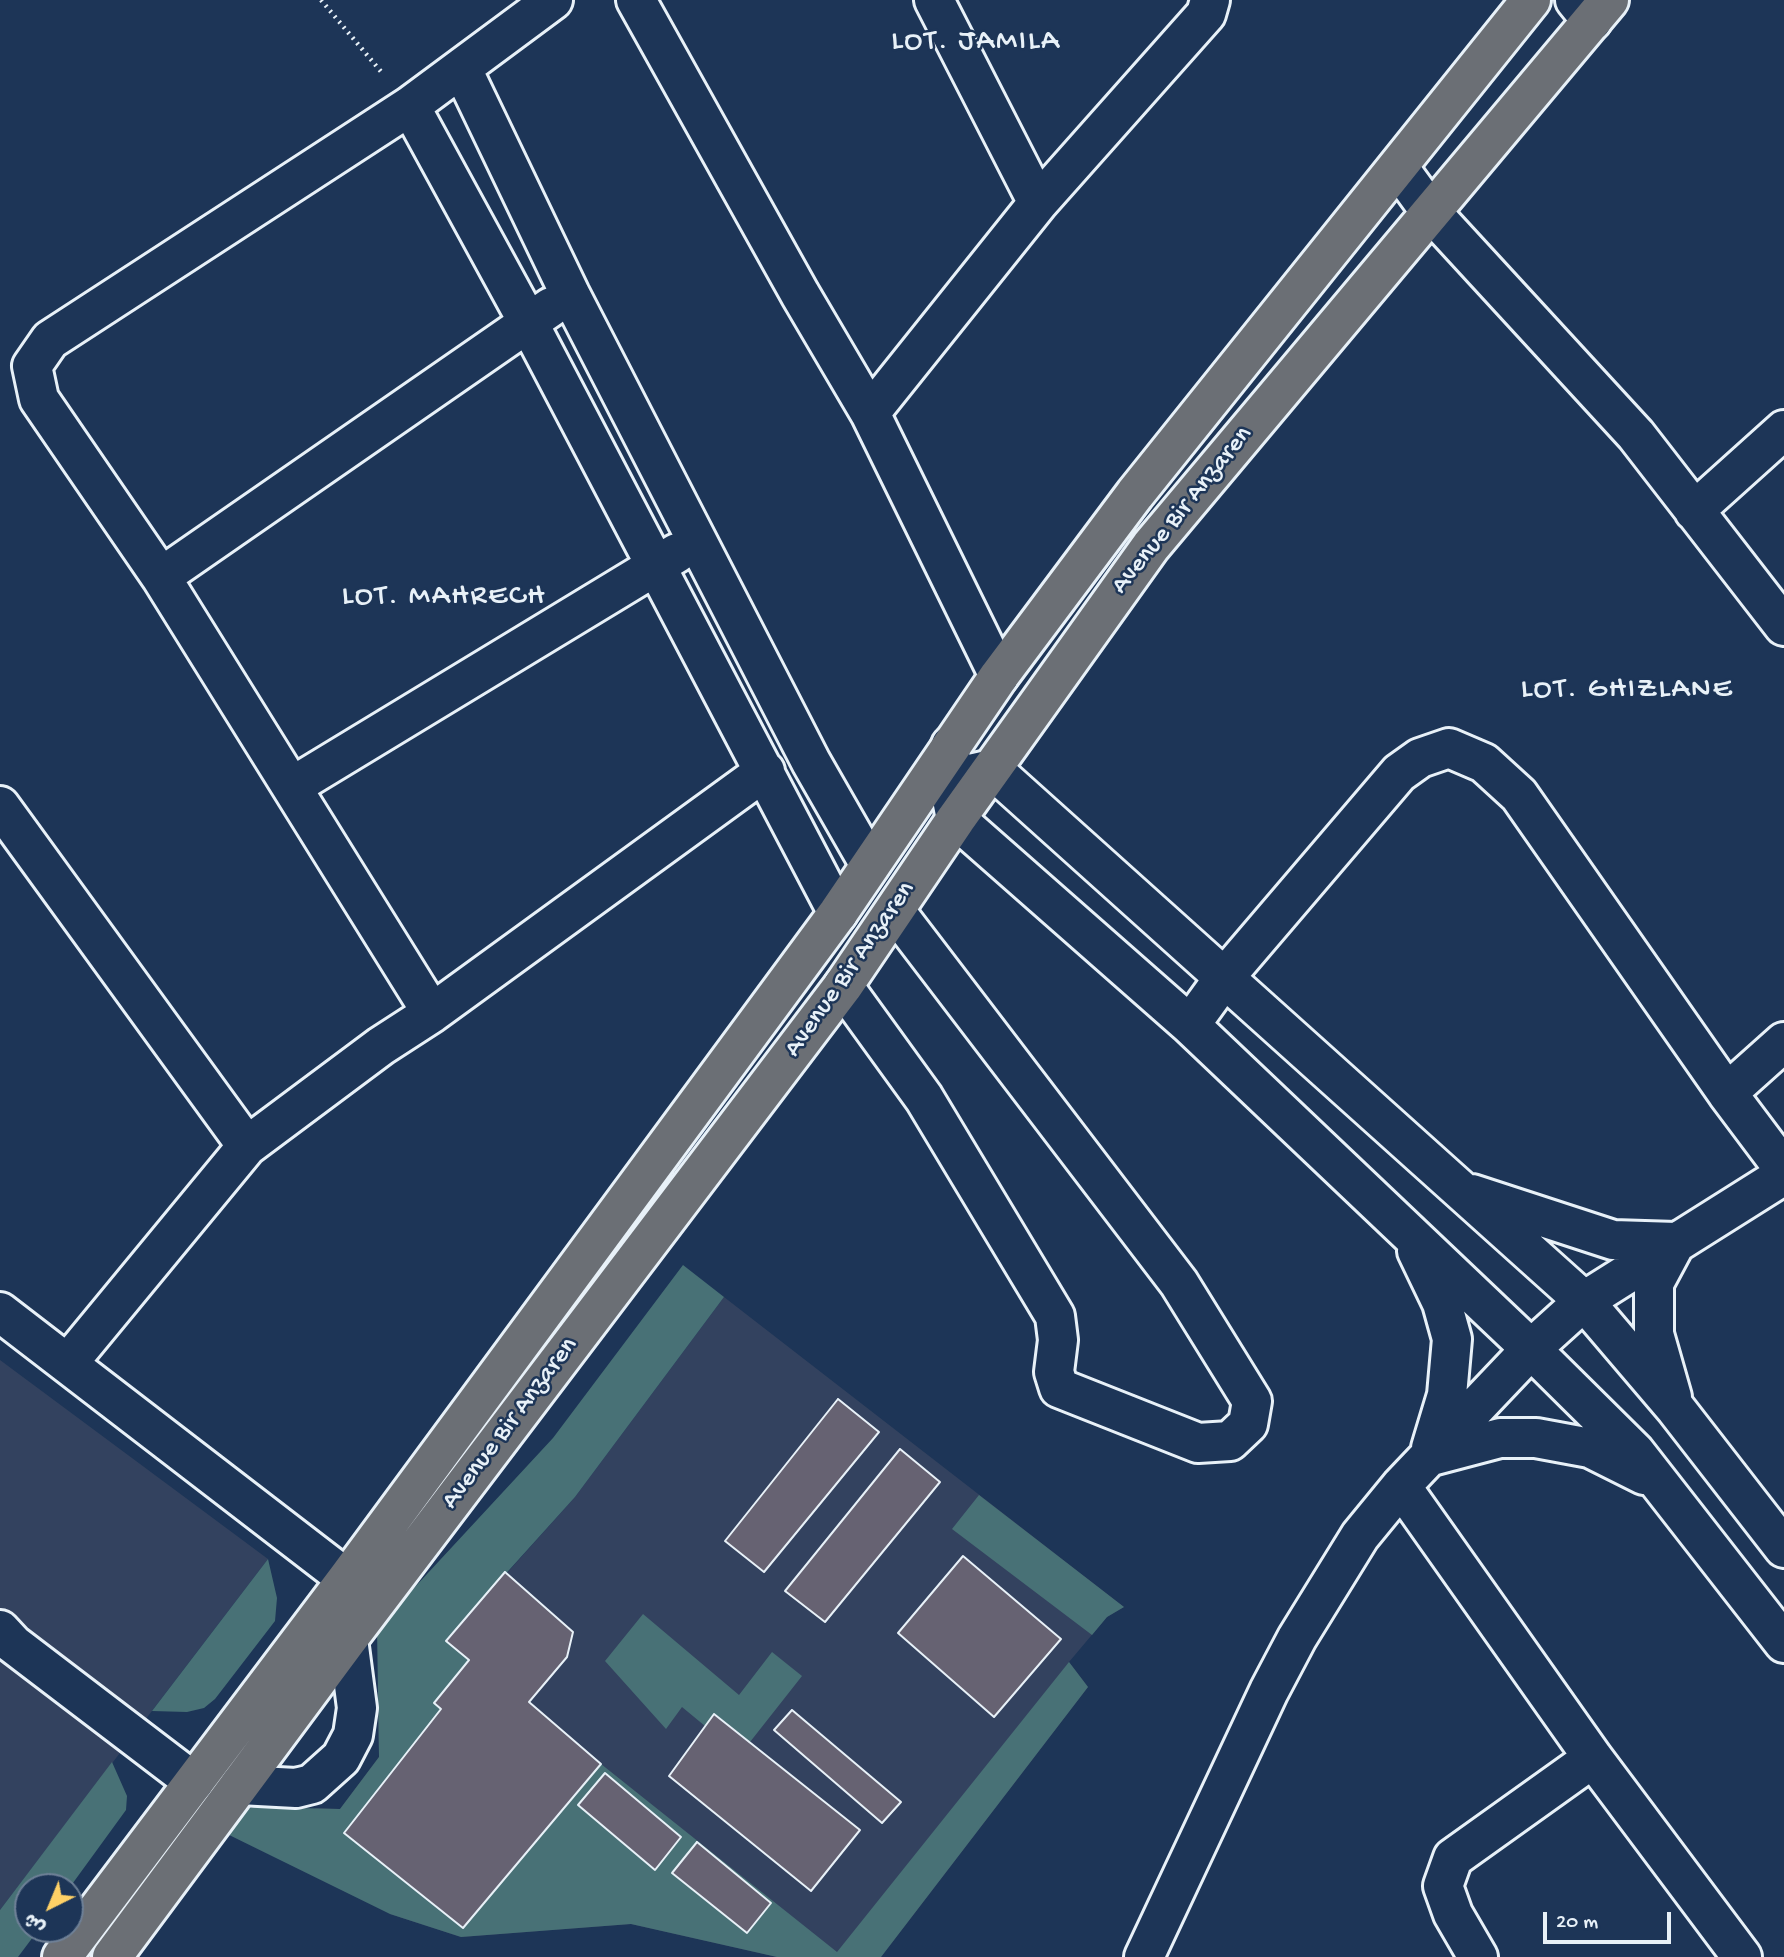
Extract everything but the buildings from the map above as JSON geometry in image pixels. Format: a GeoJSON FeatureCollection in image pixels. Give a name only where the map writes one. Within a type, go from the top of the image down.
{"type":"FeatureCollection","features":[{"type":"Feature","properties":{"kind":"highway","name":"Avenue Bir Anzaren"},"geometry":{"type":"LineString","coordinates":[[62,1957],[347,1579],[838,913],[939,772],[999,676],[1135,494],[1531,0]]}},
{"type":"Feature","properties":{"kind":"highway","name":"Avenue Bir Anzaren"},"geometry":{"type":"LineString","coordinates":[[112,1957],[348,1639],[844,986],[956,819],[1151,546],[1430,211],[1592,7]]}},
{"type":"Feature","properties":{"kind":"street"},"geometry":{"type":"LineString","coordinates":[[432,1013],[161,577],[39,399],[32,366],[50,340],[410,106],[553,0]]}},
{"type":"Feature","properties":{"kind":"street"},"geometry":{"type":"LineString","coordinates":[[636,0],[800,294],[870,412],[999,676]]}},
{"type":"Feature","properties":{"kind":"street"},"geometry":{"type":"LineString","coordinates":[[934,0],[1038,203]]}},
{"type":"Feature","properties":{"kind":"street"},"geometry":{"type":"LineString","coordinates":[[870,412],[1038,203],[1206,14],[1210,0]]}},
{"type":"Feature","properties":{"kind":"street"},"geometry":{"type":"LineString","coordinates":[[462,69],[570,294],[811,762],[870,865]]}},
{"type":"Feature","properties":{"kind":"street"},"geometry":{"type":"LineString","coordinates":[[410,106],[657,565],[838,913]]}},
{"type":"Feature","properties":{"kind":"street"},"geometry":{"type":"LineString","coordinates":[[1398,167],[1430,211],[1636,435],[1784,626]]}},
{"type":"Feature","properties":{"kind":"street"},"geometry":{"type":"LineString","coordinates":[[161,577],[570,294]]}},
{"type":"Feature","properties":{"kind":"street"},"geometry":{"type":"LineString","coordinates":[[1694,511],[1784,430]]}},
{"type":"Feature","properties":{"kind":"street"},"geometry":{"type":"LineString","coordinates":[[293,786],[697,541]]}},
{"type":"Feature","properties":{"kind":"street"},"geometry":{"type":"LineString","coordinates":[[1190,1025],[1224,978],[1399,773],[1420,758],[1449,748],[1484,764],[1519,795],[1727,1093],[1784,1169]]}},
{"type":"Feature","properties":{"kind":"street"},"geometry":{"type":"LineString","coordinates":[[1784,1548],[1676,1409],[1584,1301],[992,769],[939,772],[956,819],[1190,1025],[1531,1349],[1634,1451],[1784,1643]]}},
{"type":"Feature","properties":{"kind":"street"},"geometry":{"type":"LineString","coordinates":[[68,1363],[247,1146],[381,1046],[432,1013],[765,771]]}},
{"type":"Feature","properties":{"kind":"street"},"geometry":{"type":"LineString","coordinates":[[0,806],[247,1146]]}},
{"type":"Feature","properties":{"kind":"street"},"geometry":{"type":"LineString","coordinates":[[844,986],[924,1098],[1055,1316],[1058,1340],[1054,1372],[1059,1388],[1198,1443],[1230,1441],[1248,1424],[1252,1401],[1179,1283],[894,911]]}},
{"type":"Feature","properties":{"kind":"street"},"geometry":{"type":"LineString","coordinates":[[1727,1093],[1784,1042]]}},
{"type":"Feature","properties":{"kind":"street"},"geometry":{"type":"LineString","coordinates":[[1144,1957],[1292,1648],[1318,1600],[1360,1536],[1428,1457],[1531,1349],[1584,1301],[1784,1175]]}},
{"type":"Feature","properties":{"kind":"street"},"geometry":{"type":"LineString","coordinates":[[1457,1189],[1613,1240],[1676,1242]]}},
{"type":"Feature","properties":{"kind":"street"},"geometry":{"type":"LineString","coordinates":[[1408,1232],[1442,1303],[1452,1339],[1447,1395],[1428,1457]]}},
{"type":"Feature","properties":{"kind":"street"},"geometry":{"type":"LineString","coordinates":[[1676,1242],[1654,1283],[1654,1334],[1676,1409]]}},
{"type":"Feature","properties":{"kind":"street"},"geometry":{"type":"LineString","coordinates":[[0,1312],[347,1579]]}},
{"type":"Feature","properties":{"kind":"street"},"geometry":{"type":"LineString","coordinates":[[1428,1457],[1500,1438],[1536,1438],[1590,1448],[1659,1482]]}},
{"type":"Feature","properties":{"kind":"street"},"geometry":{"type":"LineString","coordinates":[[1401,1486],[1593,1758],[1742,1957]]}},
{"type":"Feature","properties":{"kind":"street"},"geometry":{"type":"LineString","coordinates":[[0,1630],[13,1644],[194,1782]]}},
{"type":"Feature","properties":{"kind":"street"},"geometry":{"type":"LineString","coordinates":[[240,1784],[296,1788],[312,1784],[341,1758],[353,1735],[357,1708],[348,1639]]}},
{"type":"Feature","properties":{"kind":"street"},"geometry":{"type":"LineString","coordinates":[[1478,1957],[1453,1914],[1443,1886],[1452,1858],[1593,1758]]}},
{"type":"Feature","properties":{"kind":"path"},"geometry":{"type":"LineString","coordinates":[[321,0],[410,106]]}},
{"type":"Feature","properties":{"kind":"shaded area"},"geometry":{"type":"Polygon","coordinates":[[[724,1297],[1124,1607],[1107,1617],[1069,1662],[1088,1687],[881,1957],[777,1957],[631,1924],[461,1937],[390,1914],[315,1808],[340,1809],[379,1757],[378,1708],[446,1641],[575,1497],[724,1297]]]}},
{"type":"Feature","properties":{"kind":"shaded area"},"geometry":{"type":"Polygon","coordinates":[[[0,1360],[268,1559],[28,1873],[14,1873],[14,1892],[0,1910],[0,1360]]]}},
{"type":"Feature","properties":{"kind":"green space"},"geometry":{"type":"Polygon","coordinates":[[[683,1265],[724,1297],[575,1497],[446,1640],[469,1660],[434,1703],[441,1709],[463,1928],[601,1764],[837,1952],[1069,1662],[1088,1687],[881,1957],[777,1957],[631,1924],[461,1937],[390,1914],[221,1831],[241,1811],[254,1807],[340,1809],[379,1757],[377,1628],[553,1438],[683,1265]]]}},
{"type":"Feature","properties":{"kind":"green space"},"geometry":{"type":"Polygon","coordinates":[[[979,1495],[1124,1607],[1107,1617],[1092,1635],[952,1529],[979,1495]]]}},
{"type":"Feature","properties":{"kind":"green space"},"geometry":{"type":"Polygon","coordinates":[[[268,1559],[277,1598],[275,1621],[215,1699],[204,1708],[187,1712],[152,1711],[268,1559]]]}},
{"type":"Feature","properties":{"kind":"green space"},"geometry":{"type":"Polygon","coordinates":[[[643,1614],[739,1695],[772,1652],[802,1676],[750,1742],[715,1714],[705,1726],[682,1707],[666,1729],[605,1661],[643,1614]]]}},
{"type":"Feature","properties":{"kind":"green space"},"geometry":{"type":"Polygon","coordinates":[[[112,1762],[127,1796],[126,1810],[80,1873],[28,1873],[112,1762]]]}},
{"type":"Feature","properties":{"kind":"green space"},"geometry":{"type":"Polygon","coordinates":[[[14,1892],[14,1943],[28,1943],[18,1957],[0,1957],[0,1910],[14,1892]]]}},
{"type":"Feature","properties":{"kind":"district","name":"LOT. JAMILA"},"geometry":{"type":"Point","coordinates":[976,43]}},
{"type":"Feature","properties":{"kind":"district","name":"LOT. MAHRECH"},"geometry":{"type":"Point","coordinates":[444,598]}},
{"type":"Feature","properties":{"kind":"district","name":"LOT. GHIZLANE"},"geometry":{"type":"Point","coordinates":[1627,691]}}]}
